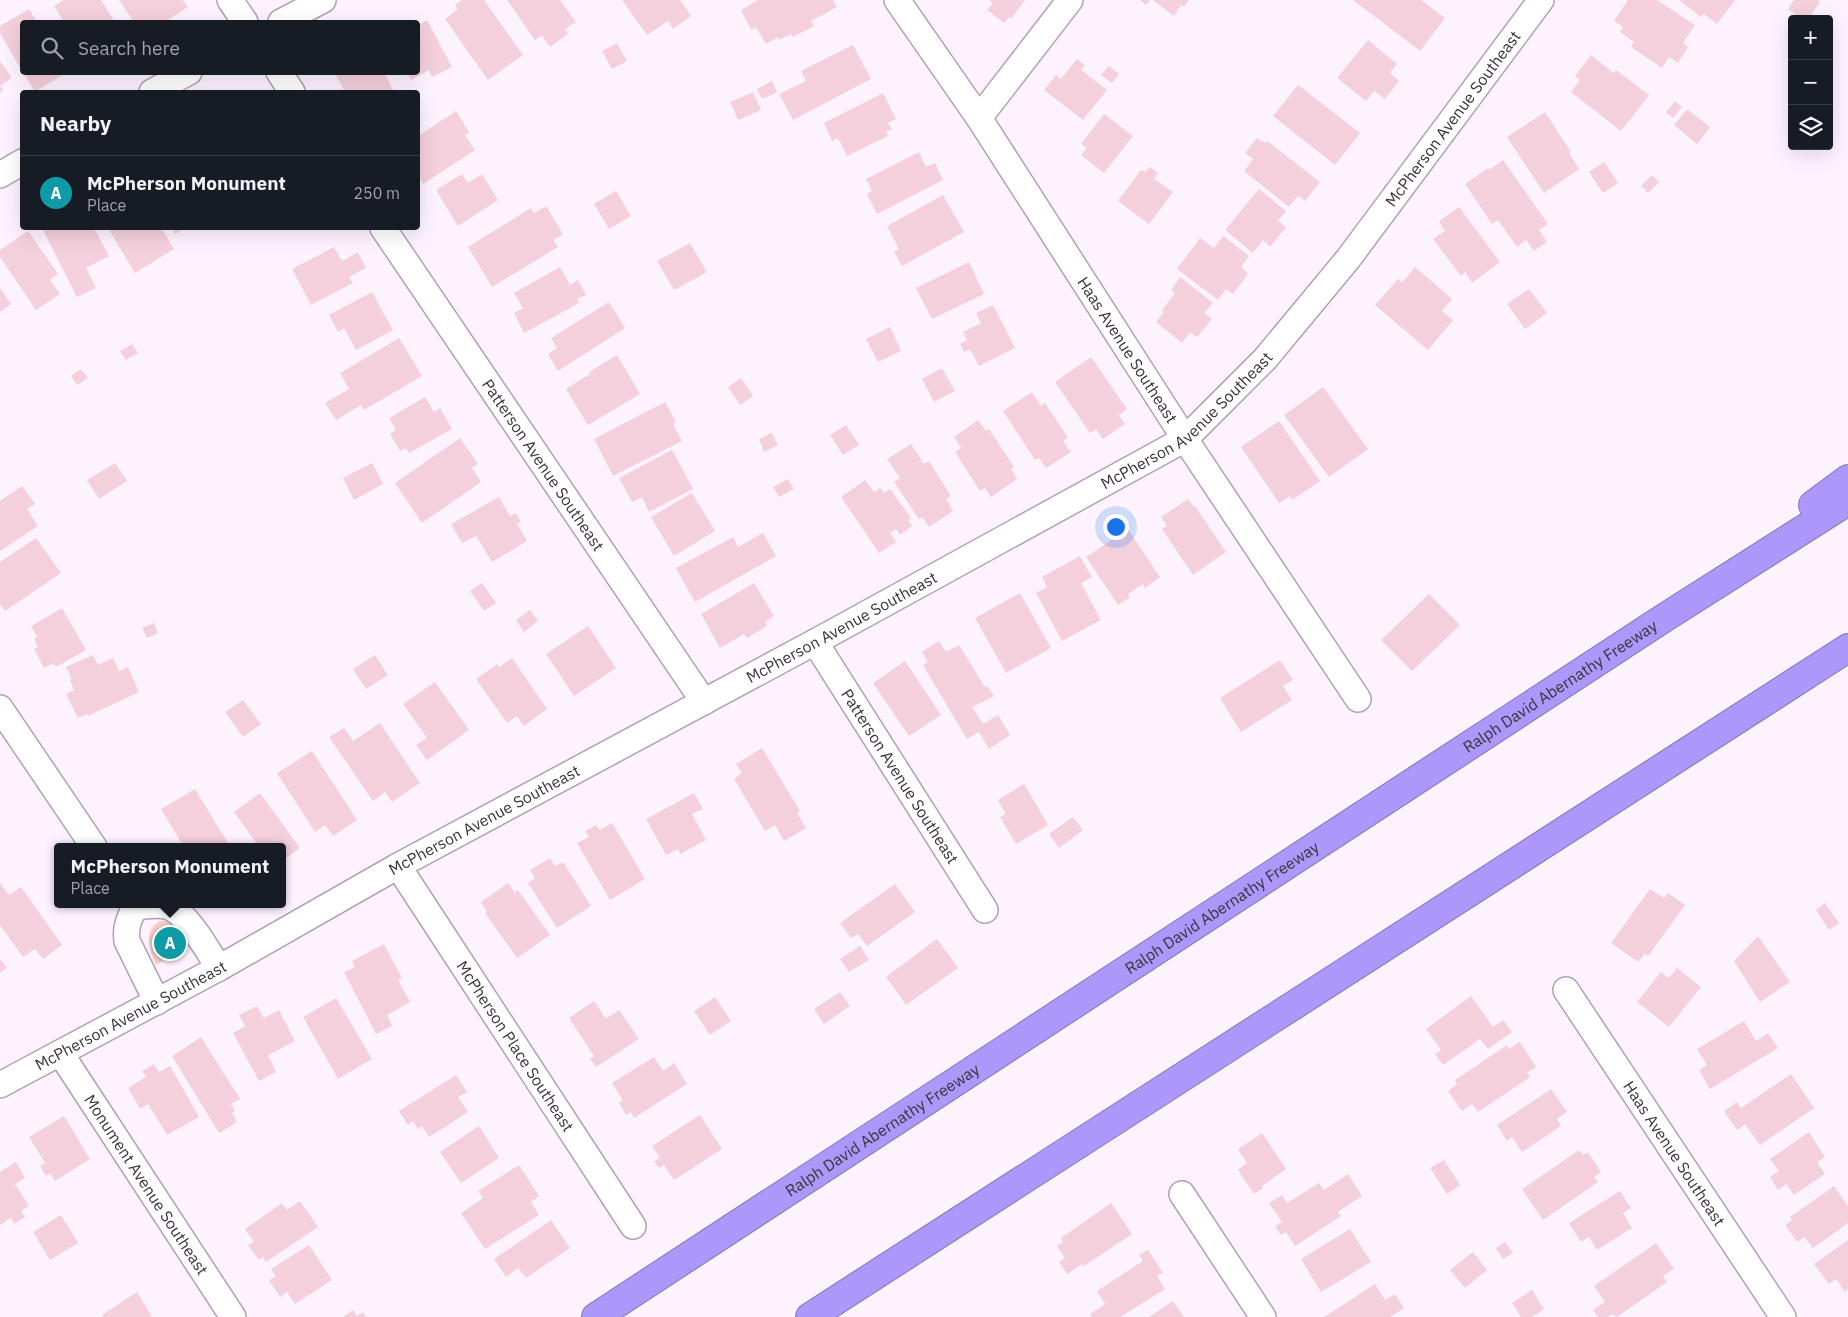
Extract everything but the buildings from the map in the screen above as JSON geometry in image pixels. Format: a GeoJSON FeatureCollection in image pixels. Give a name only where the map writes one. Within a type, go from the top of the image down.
{"type":"FeatureCollection","features":[{"type":"Feature","properties":{"kind":"highway"},"geometry":{"type":"LineString","coordinates":[[1664,618],[1848,479]]}},
{"type":"Feature","properties":{"kind":"highway","name":"Ralph David Abernathy Freeway"},"geometry":{"type":"LineString","coordinates":[[596,1317],[1664,618],[1848,501]]}},
{"type":"Feature","properties":{"kind":"highway"},"geometry":{"type":"LineString","coordinates":[[810,1317],[1848,648]]}},
{"type":"Feature","properties":{"kind":"street"},"geometry":{"type":"LineString","coordinates":[[230,0],[244,20]]}},
{"type":"Feature","properties":{"kind":"street"},"geometry":{"type":"LineString","coordinates":[[286,20],[323,0]]}},
{"type":"Feature","properties":{"kind":"street","name":"Haas Avenue Southeast"},"geometry":{"type":"LineString","coordinates":[[897,0],[979,118],[1186,439],[1358,699]]}},
{"type":"Feature","properties":{"kind":"street"},"geometry":{"type":"LineString","coordinates":[[979,118],[1070,0]]}},
{"type":"Feature","properties":{"kind":"street","name":"McPherson Avenue Southeast"},"geometry":{"type":"LineString","coordinates":[[0,1085],[157,1002],[398,866],[815,642],[1186,439],[1265,359],[1348,259],[1540,0]]}},
{"type":"Feature","properties":{"kind":"street"},"geometry":{"type":"LineString","coordinates":[[156,90],[183,75]]}},
{"type":"Feature","properties":{"kind":"street"},"geometry":{"type":"LineString","coordinates":[[281,75],[291,90]]}},
{"type":"Feature","properties":{"kind":"street"},"geometry":{"type":"LineString","coordinates":[[0,175],[20,163]]}},
{"type":"Feature","properties":{"kind":"street","name":"Patterson Avenue Southeast"},"geometry":{"type":"LineString","coordinates":[[385,230],[704,702]]}},
{"type":"Feature","properties":{"kind":"street","name":"Patterson Avenue Southeast"},"geometry":{"type":"LineString","coordinates":[[815,642],[985,910]]}},
{"type":"Feature","properties":{"kind":"street"},"geometry":{"type":"LineString","coordinates":[[0,708],[91,843]]}},
{"type":"Feature","properties":{"kind":"street","name":"McPherson Place Southeast"},"geometry":{"type":"LineString","coordinates":[[398,866],[633,1226]]}},
{"type":"Feature","properties":{"kind":"street"},"geometry":{"type":"LineString","coordinates":[[133,908],[125,931],[127,941],[157,1002]]}},
{"type":"Feature","properties":{"kind":"street"},"geometry":{"type":"LineString","coordinates":[[170,908],[189,924],[219,968]]}},
{"type":"Feature","properties":{"kind":"street","name":"Haas Avenue Southeast"},"geometry":{"type":"LineString","coordinates":[[1566,990],[1783,1317]]}},
{"type":"Feature","properties":{"kind":"street","name":"Monument Avenue Southeast"},"geometry":{"type":"LineString","coordinates":[[60,1054],[233,1317]]}},
{"type":"Feature","properties":{"kind":"street"},"geometry":{"type":"LineString","coordinates":[[1182,1194],[1263,1317]]}},
{"type":"Feature","properties":{"kind":"shaded area"},"geometry":{"type":"Polygon","coordinates":[[[160,921],[168,921],[196,943],[156,965],[150,947],[149,935],[154,925],[160,921]]]}},
{"type":"Feature","properties":{"kind":"place","name":"McPherson Monument"},"geometry":{"type":"Point","coordinates":[170,943]}}]}
